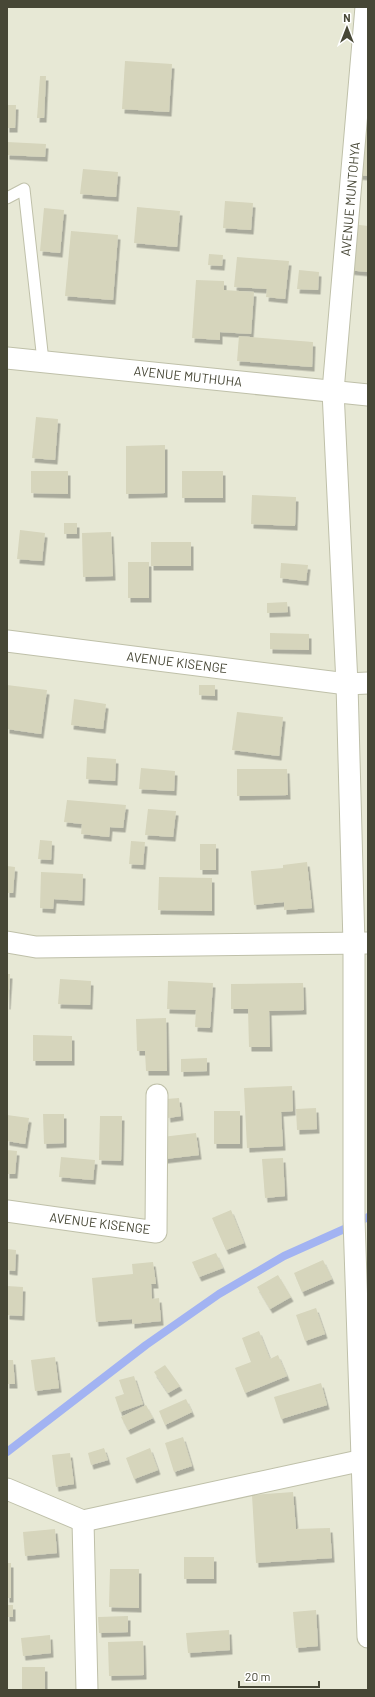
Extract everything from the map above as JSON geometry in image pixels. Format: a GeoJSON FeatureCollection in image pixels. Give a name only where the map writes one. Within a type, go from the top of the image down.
{"type":"FeatureCollection","features":[{"type":"Feature","properties":{"kind":"street","name":"AVENUE MUNTOHYA"},"geometry":{"type":"LineString","coordinates":[[366,7],[333,391],[361,944],[355,1226],[365,1460],[368,1637]]}},
{"type":"Feature","properties":{"kind":"street","name":"AVENUE MUTHUHA"},"geometry":{"type":"LineString","coordinates":[[7,358],[333,391],[368,396]]}},
{"type":"Feature","properties":{"kind":"street","name":"AVENUE KISENGE"},"geometry":{"type":"LineString","coordinates":[[7,641],[347,684],[368,683]]}},
{"type":"Feature","properties":{"kind":"street"},"geometry":{"type":"LineString","coordinates":[[7,942],[36,946],[361,944]]}},
{"type":"Feature","properties":{"kind":"street","name":"AVENUE KISENGE"},"geometry":{"type":"LineString","coordinates":[[7,1211],[156,1232],[157,1095]]}},
{"type":"Feature","properties":{"kind":"street"},"geometry":{"type":"LineString","coordinates":[[7,1489],[83,1521],[365,1460]]}},
{"type":"Feature","properties":{"kind":"street"},"geometry":{"type":"LineString","coordinates":[[83,1521],[87,1690]]}},
{"type":"Feature","properties":{"kind":"lane"},"geometry":{"type":"LineString","coordinates":[[7,198],[24,190],[43,362]]}},
{"type":"Feature","properties":{"kind":"shaded area"},"geometry":{"type":"Polygon","coordinates":[[[7,7],[368,7],[368,1690],[7,1690],[7,7]]]}},
{"type":"Feature","properties":{"kind":"building"},"geometry":{"type":"Polygon","coordinates":[[[368,60],[368,176],[354,175],[368,60]]]}},
{"type":"Feature","properties":{"kind":"building"},"geometry":{"type":"Polygon","coordinates":[[[125,61],[172,64],[169,112],[122,109],[125,61]]]}},
{"type":"Feature","properties":{"kind":"building"},"geometry":{"type":"Polygon","coordinates":[[[40,76],[46,76],[44,118],[37,118],[40,76]]]}},
{"type":"Feature","properties":{"kind":"building"},"geometry":{"type":"Polygon","coordinates":[[[7,105],[16,105],[15,128],[7,128],[7,105]]]}},
{"type":"Feature","properties":{"kind":"building"},"geometry":{"type":"Polygon","coordinates":[[[7,142],[46,144],[45,157],[7,155],[7,142]]]}},
{"type":"Feature","properties":{"kind":"building"},"geometry":{"type":"Polygon","coordinates":[[[83,169],[118,172],[116,197],[80,194],[83,169]]]}},
{"type":"Feature","properties":{"kind":"building"},"geometry":{"type":"Polygon","coordinates":[[[225,201],[253,203],[251,230],[223,228],[225,201]]]}},
{"type":"Feature","properties":{"kind":"building"},"geometry":{"type":"Polygon","coordinates":[[[137,207],[180,211],[177,247],[134,243],[137,207]]]}},
{"type":"Feature","properties":{"kind":"building"},"geometry":{"type":"Polygon","coordinates":[[[44,208],[64,210],[60,253],[40,251],[44,208]]]}},
{"type":"Feature","properties":{"kind":"building"},"geometry":{"type":"Polygon","coordinates":[[[352,224],[368,226],[368,272],[347,270],[352,224]]]}},
{"type":"Feature","properties":{"kind":"building"},"geometry":{"type":"Polygon","coordinates":[[[71,231],[118,235],[113,300],[65,296],[71,231]]]}},
{"type":"Feature","properties":{"kind":"building"},"geometry":{"type":"Polygon","coordinates":[[[209,254],[223,255],[222,266],[208,265],[209,254]]]}},
{"type":"Feature","properties":{"kind":"building"},"geometry":{"type":"Polygon","coordinates":[[[237,257],[289,261],[285,299],[266,297],[267,289],[234,287],[237,257]]]}},
{"type":"Feature","properties":{"kind":"building"},"geometry":{"type":"Polygon","coordinates":[[[299,270],[319,272],[318,290],[297,289],[299,270]]]}},
{"type":"Feature","properties":{"kind":"building"},"geometry":{"type":"Polygon","coordinates":[[[196,280],[224,281],[224,290],[254,292],[251,334],[220,332],[220,340],[192,338],[196,280]]]}},
{"type":"Feature","properties":{"kind":"building"},"geometry":{"type":"Polygon","coordinates":[[[239,336],[313,342],[312,367],[237,361],[239,336]]]}},
{"type":"Feature","properties":{"kind":"building"},"geometry":{"type":"Polygon","coordinates":[[[36,417],[58,419],[55,460],[32,458],[36,417]]]}},
{"type":"Feature","properties":{"kind":"building"},"geometry":{"type":"Polygon","coordinates":[[[165,445],[165,493],[126,494],[126,446],[165,445]]]}},
{"type":"Feature","properties":{"kind":"building"},"geometry":{"type":"Polygon","coordinates":[[[31,471],[68,471],[68,494],[31,493],[31,471]]]}},
{"type":"Feature","properties":{"kind":"building"},"geometry":{"type":"Polygon","coordinates":[[[182,471],[223,471],[223,498],[182,498],[182,471]]]}},
{"type":"Feature","properties":{"kind":"building"},"geometry":{"type":"Polygon","coordinates":[[[252,495],[296,497],[295,526],[251,524],[252,495]]]}},
{"type":"Feature","properties":{"kind":"building"},"geometry":{"type":"Polygon","coordinates":[[[64,523],[77,523],[77,534],[64,534],[64,523]]]}},
{"type":"Feature","properties":{"kind":"building"},"geometry":{"type":"Polygon","coordinates":[[[20,530],[45,533],[42,561],[17,559],[20,530]]]}},
{"type":"Feature","properties":{"kind":"building"},"geometry":{"type":"Polygon","coordinates":[[[111,532],[113,576],[83,577],[82,533],[111,532]]]}},
{"type":"Feature","properties":{"kind":"building"},"geometry":{"type":"Polygon","coordinates":[[[151,542],[191,542],[191,566],[151,566],[151,542]]]}},
{"type":"Feature","properties":{"kind":"building"},"geometry":{"type":"Polygon","coordinates":[[[128,562],[149,562],[149,598],[128,598],[128,562]]]}},
{"type":"Feature","properties":{"kind":"building"},"geometry":{"type":"Polygon","coordinates":[[[281,563],[308,565],[306,581],[280,578],[281,563]]]}},
{"type":"Feature","properties":{"kind":"building"},"geometry":{"type":"Polygon","coordinates":[[[287,602],[288,612],[267,613],[267,603],[287,602]]]}},
{"type":"Feature","properties":{"kind":"building"},"geometry":{"type":"Polygon","coordinates":[[[270,633],[309,634],[309,650],[270,649],[270,633]]]}},
{"type":"Feature","properties":{"kind":"building"},"geometry":{"type":"Polygon","coordinates":[[[7,685],[47,690],[41,734],[7,729],[7,685]]]}},
{"type":"Feature","properties":{"kind":"building"},"geometry":{"type":"Polygon","coordinates":[[[199,685],[215,685],[215,696],[199,695],[199,685]]]}},
{"type":"Feature","properties":{"kind":"building"},"geometry":{"type":"Polygon","coordinates":[[[74,699],[106,704],[103,729],[71,725],[74,699]]]}},
{"type":"Feature","properties":{"kind":"building"},"geometry":{"type":"Polygon","coordinates":[[[237,712],[283,717],[279,756],[232,750],[237,712]]]}},
{"type":"Feature","properties":{"kind":"building"},"geometry":{"type":"Polygon","coordinates":[[[87,757],[116,759],[115,781],[86,779],[87,757]]]}},
{"type":"Feature","properties":{"kind":"building"},"geometry":{"type":"Polygon","coordinates":[[[141,768],[175,771],[174,791],[139,789],[141,768]]]}},
{"type":"Feature","properties":{"kind":"building"},"geometry":{"type":"Polygon","coordinates":[[[237,769],[287,769],[288,795],[237,796],[237,769]]]}},
{"type":"Feature","properties":{"kind":"building"},"geometry":{"type":"Polygon","coordinates":[[[67,800],[126,805],[123,828],[110,827],[109,837],[81,834],[82,824],[64,822],[67,800]]]}},
{"type":"Feature","properties":{"kind":"building"},"geometry":{"type":"Polygon","coordinates":[[[148,809],[176,811],[173,837],[145,835],[148,809]]]}},
{"type":"Feature","properties":{"kind":"building"},"geometry":{"type":"Polygon","coordinates":[[[40,840],[52,841],[51,860],[38,859],[40,840]]]}},
{"type":"Feature","properties":{"kind":"building"},"geometry":{"type":"Polygon","coordinates":[[[131,841],[145,842],[143,865],[129,864],[131,841]]]}},
{"type":"Feature","properties":{"kind":"building"},"geometry":{"type":"Polygon","coordinates":[[[200,844],[216,844],[216,870],[200,870],[200,844]]]}},
{"type":"Feature","properties":{"kind":"building"},"geometry":{"type":"Polygon","coordinates":[[[307,862],[312,908],[284,910],[284,902],[254,905],[251,871],[283,868],[283,865],[307,862]]]}},
{"type":"Feature","properties":{"kind":"building"},"geometry":{"type":"Polygon","coordinates":[[[7,866],[15,867],[13,893],[7,893],[7,866]]]}},
{"type":"Feature","properties":{"kind":"building"},"geometry":{"type":"Polygon","coordinates":[[[41,872],[83,874],[82,901],[54,899],[53,909],[40,908],[41,872]]]}},
{"type":"Feature","properties":{"kind":"building"},"geometry":{"type":"Polygon","coordinates":[[[159,877],[212,878],[212,911],[158,910],[159,877]]]}},
{"type":"Feature","properties":{"kind":"building"},"geometry":{"type":"Polygon","coordinates":[[[7,974],[10,974],[8,1005],[7,1005],[7,974]]]}},
{"type":"Feature","properties":{"kind":"building"},"geometry":{"type":"Polygon","coordinates":[[[60,979],[91,981],[90,1005],[58,1004],[60,979]]]}},
{"type":"Feature","properties":{"kind":"building"},"geometry":{"type":"Polygon","coordinates":[[[168,981],[213,983],[210,1028],[195,1027],[196,1010],[167,1009],[168,981]]]}},
{"type":"Feature","properties":{"kind":"building"},"geometry":{"type":"Polygon","coordinates":[[[303,983],[304,1010],[269,1011],[270,1047],[249,1047],[248,1009],[231,1009],[231,984],[303,983]]]}},
{"type":"Feature","properties":{"kind":"building"},"geometry":{"type":"Polygon","coordinates":[[[166,1018],[167,1071],[146,1071],[145,1051],[137,1051],[136,1019],[166,1018]]]}},
{"type":"Feature","properties":{"kind":"building"},"geometry":{"type":"Polygon","coordinates":[[[33,1035],[72,1036],[72,1061],[33,1061],[33,1035]]]}},
{"type":"Feature","properties":{"kind":"building"},"geometry":{"type":"Polygon","coordinates":[[[207,1058],[207,1071],[181,1072],[181,1059],[207,1058]]]}},
{"type":"Feature","properties":{"kind":"building"},"geometry":{"type":"Polygon","coordinates":[[[292,1086],[293,1111],[281,1112],[283,1146],[247,1148],[244,1088],[292,1086]]]}},
{"type":"Feature","properties":{"kind":"building"},"geometry":{"type":"Polygon","coordinates":[[[179,1098],[181,1116],[168,1118],[166,1099],[179,1098]]]}},
{"type":"Feature","properties":{"kind":"building"},"geometry":{"type":"Polygon","coordinates":[[[316,1108],[317,1129],[297,1130],[296,1109],[316,1108]]]}},
{"type":"Feature","properties":{"kind":"building"},"geometry":{"type":"Polygon","coordinates":[[[214,1111],[240,1111],[240,1144],[214,1144],[214,1111]]]}},
{"type":"Feature","properties":{"kind":"building"},"geometry":{"type":"Polygon","coordinates":[[[43,1114],[64,1114],[64,1143],[44,1144],[43,1114]]]}},
{"type":"Feature","properties":{"kind":"building"},"geometry":{"type":"Polygon","coordinates":[[[7,1115],[29,1118],[25,1144],[7,1141],[7,1115]]]}},
{"type":"Feature","properties":{"kind":"building"},"geometry":{"type":"Polygon","coordinates":[[[100,1116],[122,1116],[121,1161],[99,1160],[100,1116]]]}},
{"type":"Feature","properties":{"kind":"building"},"geometry":{"type":"Polygon","coordinates":[[[196,1133],[199,1155],[165,1159],[162,1137],[196,1133]]]}},
{"type":"Feature","properties":{"kind":"building"},"geometry":{"type":"Polygon","coordinates":[[[7,1150],[17,1151],[15,1174],[7,1174],[7,1150]]]}},
{"type":"Feature","properties":{"kind":"building"},"geometry":{"type":"Polygon","coordinates":[[[61,1157],[95,1160],[93,1180],[59,1177],[61,1157]]]}},
{"type":"Feature","properties":{"kind":"building"},"geometry":{"type":"Polygon","coordinates":[[[283,1158],[285,1196],[265,1198],[262,1159],[283,1158]]]}},
{"type":"Feature","properties":{"kind":"building"},"geometry":{"type":"Polygon","coordinates":[[[231,1210],[244,1243],[226,1250],[212,1218],[231,1210]]]}},
{"type":"Feature","properties":{"kind":"building"},"geometry":{"type":"Polygon","coordinates":[[[7,1249],[16,1250],[15,1271],[7,1270],[7,1249]]]}},
{"type":"Feature","properties":{"kind":"building"},"geometry":{"type":"Polygon","coordinates":[[[216,1253],[223,1268],[199,1277],[192,1262],[216,1253]]]}},
{"type":"Feature","properties":{"kind":"building"},"geometry":{"type":"Polygon","coordinates":[[[323,1260],[332,1279],[302,1292],[294,1273],[323,1260]]]}},
{"type":"Feature","properties":{"kind":"building"},"geometry":{"type":"Polygon","coordinates":[[[153,1262],[156,1284],[151,1284],[152,1299],[159,1298],[161,1321],[132,1324],[132,1319],[96,1322],[92,1278],[133,1274],[132,1264],[153,1262]]]}},
{"type":"Feature","properties":{"kind":"building"},"geometry":{"type":"Polygon","coordinates":[[[278,1275],[291,1297],[270,1309],[257,1287],[278,1275]]]}},
{"type":"Feature","properties":{"kind":"building"},"geometry":{"type":"Polygon","coordinates":[[[7,1286],[23,1287],[22,1316],[7,1315],[7,1286]]]}},
{"type":"Feature","properties":{"kind":"building"},"geometry":{"type":"Polygon","coordinates":[[[316,1308],[325,1334],[305,1341],[296,1315],[316,1308]]]}},
{"type":"Feature","properties":{"kind":"building"},"geometry":{"type":"Polygon","coordinates":[[[259,1331],[270,1359],[278,1355],[287,1376],[245,1393],[235,1368],[251,1362],[242,1338],[259,1331]]]}},
{"type":"Feature","properties":{"kind":"building"},"geometry":{"type":"Polygon","coordinates":[[[55,1357],[59,1388],[35,1391],[31,1360],[55,1357]]]}},
{"type":"Feature","properties":{"kind":"building"},"geometry":{"type":"Polygon","coordinates":[[[7,1360],[13,1360],[15,1384],[7,1384],[7,1360]]]}},
{"type":"Feature","properties":{"kind":"building"},"geometry":{"type":"Polygon","coordinates":[[[165,1365],[180,1386],[168,1393],[154,1372],[165,1365]]]}},
{"type":"Feature","properties":{"kind":"building"},"geometry":{"type":"Polygon","coordinates":[[[134,1376],[143,1404],[120,1412],[115,1397],[124,1394],[119,1380],[134,1376]]]}},
{"type":"Feature","properties":{"kind":"building"},"geometry":{"type":"Polygon","coordinates":[[[321,1383],[327,1405],[281,1419],[274,1397],[321,1383]]]}},
{"type":"Feature","properties":{"kind":"building"},"geometry":{"type":"Polygon","coordinates":[[[186,1399],[192,1412],[165,1425],[159,1411],[186,1399]]]}},
{"type":"Feature","properties":{"kind":"building"},"geometry":{"type":"Polygon","coordinates":[[[146,1405],[153,1418],[128,1430],[121,1417],[146,1405]]]}},
{"type":"Feature","properties":{"kind":"building"},"geometry":{"type":"Polygon","coordinates":[[[183,1437],[192,1466],[174,1472],[165,1443],[183,1437]]]}},
{"type":"Feature","properties":{"kind":"building"},"geometry":{"type":"Polygon","coordinates":[[[104,1448],[108,1460],[91,1465],[88,1453],[104,1448]]]}},
{"type":"Feature","properties":{"kind":"building"},"geometry":{"type":"Polygon","coordinates":[[[150,1448],[158,1470],[134,1479],[126,1458],[150,1448]]]}},
{"type":"Feature","properties":{"kind":"building"},"geometry":{"type":"Polygon","coordinates":[[[70,1453],[74,1484],[56,1487],[52,1455],[70,1453]]]}},
{"type":"Feature","properties":{"kind":"building"},"geometry":{"type":"Polygon","coordinates":[[[293,1492],[296,1529],[330,1528],[332,1558],[256,1563],[252,1495],[293,1492]]]}},
{"type":"Feature","properties":{"kind":"building"},"geometry":{"type":"Polygon","coordinates":[[[55,1529],[57,1553],[25,1556],[23,1532],[55,1529]]]}},
{"type":"Feature","properties":{"kind":"building"},"geometry":{"type":"Polygon","coordinates":[[[184,1557],[214,1557],[214,1579],[184,1579],[184,1557]]]}},
{"type":"Feature","properties":{"kind":"building"},"geometry":{"type":"Polygon","coordinates":[[[7,1563],[11,1563],[11,1598],[7,1598],[7,1563]]]}},
{"type":"Feature","properties":{"kind":"building"},"geometry":{"type":"Polygon","coordinates":[[[110,1569],[139,1569],[139,1608],[109,1607],[110,1569]]]}},
{"type":"Feature","properties":{"kind":"building"},"geometry":{"type":"Polygon","coordinates":[[[7,1605],[13,1605],[13,1617],[7,1617],[7,1605]]]}},
{"type":"Feature","properties":{"kind":"building"},"geometry":{"type":"Polygon","coordinates":[[[316,1610],[318,1646],[296,1648],[293,1612],[316,1610]]]}},
{"type":"Feature","properties":{"kind":"building"},"geometry":{"type":"Polygon","coordinates":[[[128,1616],[128,1632],[99,1633],[98,1617],[128,1616]]]}},
{"type":"Feature","properties":{"kind":"building"},"geometry":{"type":"Polygon","coordinates":[[[229,1630],[230,1650],[188,1653],[186,1633],[229,1630]]]}},
{"type":"Feature","properties":{"kind":"building"},"geometry":{"type":"Polygon","coordinates":[[[50,1635],[51,1653],[23,1656],[21,1638],[50,1635]]]}},
{"type":"Feature","properties":{"kind":"building"},"geometry":{"type":"Polygon","coordinates":[[[143,1641],[144,1675],[109,1676],[108,1642],[143,1641]]]}},
{"type":"Feature","properties":{"kind":"building"},"geometry":{"type":"Polygon","coordinates":[[[22,1667],[45,1667],[45,1690],[22,1690],[22,1667]]]}},
{"type":"Feature","properties":{"kind":"waterway"},"geometry":{"type":"LineString","coordinates":[[7,1452],[146,1345],[219,1294],[284,1256],[368,1217]]}}]}
